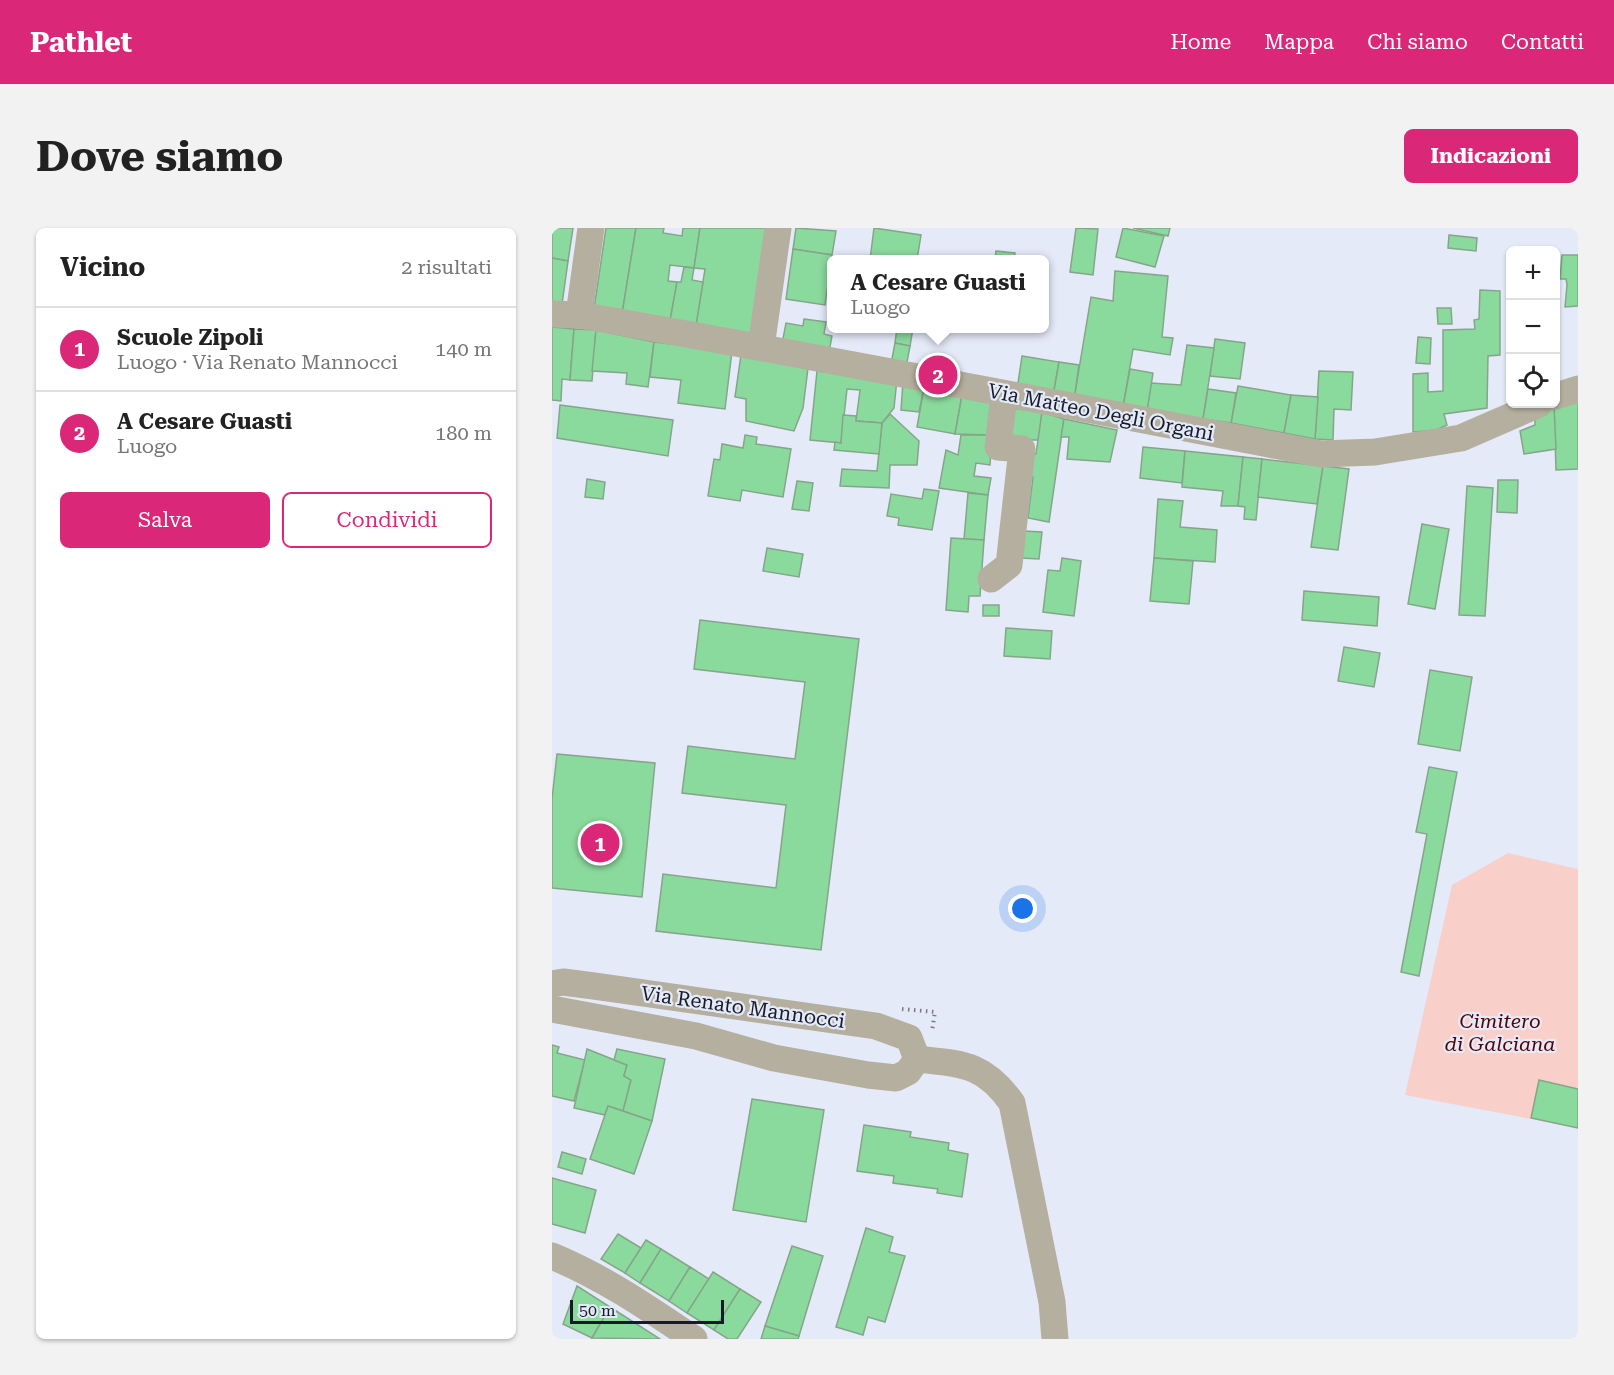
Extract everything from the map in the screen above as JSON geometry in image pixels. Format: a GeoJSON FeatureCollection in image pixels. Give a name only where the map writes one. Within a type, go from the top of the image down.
{"type":"FeatureCollection","features":[{"type":"Feature","properties":{"kind":"street"},"geometry":{"type":"LineString","coordinates":[[579,315],[591,228]]}},
{"type":"Feature","properties":{"kind":"street"},"geometry":{"type":"LineString","coordinates":[[761,347],[778,228]]}},
{"type":"Feature","properties":{"kind":"street","name":"Via Matteo Degli Organi"},"geometry":{"type":"LineString","coordinates":[[552,314],[579,315],[761,347],[1322,454],[1375,452],[1461,438],[1530,408]]}},
{"type":"Feature","properties":{"kind":"street"},"geometry":{"type":"LineString","coordinates":[[1560,395],[1578,389]]}},
{"type":"Feature","properties":{"kind":"street"},"geometry":{"type":"LineString","coordinates":[[991,579],[1010,565],[1022,449],[998,447],[1004,394]]}},
{"type":"Feature","properties":{"kind":"street"},"geometry":{"type":"LineString","coordinates":[[556,1010],[556,999],[562,983]]}},
{"type":"Feature","properties":{"kind":"street","name":"Via Renato Mannocci"},"geometry":{"type":"LineString","coordinates":[[556,1010],[696,1036],[774,1059],[868,1076],[896,1078],[908,1072],[917,1059],[915,1047],[909,1038],[876,1026],[562,983]]}},
{"type":"Feature","properties":{"kind":"street"},"geometry":{"type":"LineString","coordinates":[[917,1059],[958,1063],[981,1070],[998,1084],[1012,1102],[1052,1302],[1055,1339]]}},
{"type":"Feature","properties":{"kind":"street"},"geometry":{"type":"LineString","coordinates":[[552,1256],[580,1268],[643,1304],[694,1339]]}},
{"type":"Feature","properties":{"kind":"green space","name":"Cimitero di Galciana"},"geometry":{"type":"Polygon","coordinates":[[[1508,853],[1578,869],[1578,1128],[1405,1095],[1452,885],[1508,853]]]}},
{"type":"Feature","properties":{"kind":"building"},"geometry":{"type":"Polygon","coordinates":[[[552,228],[573,228],[568,261],[552,258],[552,228]]]}},
{"type":"Feature","properties":{"kind":"building"},"geometry":{"type":"Polygon","coordinates":[[[606,228],[636,228],[622,314],[594,309],[606,228]]]}},
{"type":"Feature","properties":{"kind":"building"},"geometry":{"type":"Polygon","coordinates":[[[636,228],[664,228],[663,233],[682,236],[683,228],[700,228],[694,268],[670,265],[668,281],[677,282],[670,321],[622,314],[636,228]]]}},
{"type":"Feature","properties":{"kind":"building"},"geometry":{"type":"Polygon","coordinates":[[[700,228],[769,228],[752,334],[696,325],[705,269],[694,268],[700,228]]]}},
{"type":"Feature","properties":{"kind":"building"},"geometry":{"type":"Polygon","coordinates":[[[796,228],[836,231],[832,255],[793,249],[796,228]]]}},
{"type":"Feature","properties":{"kind":"building"},"geometry":{"type":"Polygon","coordinates":[[[874,228],[921,235],[918,255],[871,255],[874,228]]]}},
{"type":"Feature","properties":{"kind":"building"},"geometry":{"type":"Polygon","coordinates":[[[1076,228],[1098,229],[1093,275],[1070,272],[1076,228]]]}},
{"type":"Feature","properties":{"kind":"building"},"geometry":{"type":"Polygon","coordinates":[[[1123,228],[1164,236],[1155,267],[1116,257],[1123,228]]]}},
{"type":"Feature","properties":{"kind":"building"},"geometry":{"type":"Polygon","coordinates":[[[1133,228],[1170,228],[1168,236],[1133,228]]]}},
{"type":"Feature","properties":{"kind":"building"},"geometry":{"type":"Polygon","coordinates":[[[1449,235],[1477,238],[1476,251],[1448,248],[1449,235]]]}},
{"type":"Feature","properties":{"kind":"building"},"geometry":{"type":"Polygon","coordinates":[[[793,249],[832,255],[827,255],[825,305],[786,299],[793,249]]]}},
{"type":"Feature","properties":{"kind":"building"},"geometry":{"type":"Polygon","coordinates":[[[996,251],[1015,253],[1015,255],[996,255],[996,251]]]}},
{"type":"Feature","properties":{"kind":"building"},"geometry":{"type":"Polygon","coordinates":[[[1562,255],[1578,255],[1578,306],[1565,307],[1566,279],[1560,279],[1562,255]]]}},
{"type":"Feature","properties":{"kind":"building"},"geometry":{"type":"Polygon","coordinates":[[[552,258],[568,261],[562,304],[552,302],[552,258]]]}},
{"type":"Feature","properties":{"kind":"building"},"geometry":{"type":"Polygon","coordinates":[[[684,267],[694,268],[692,280],[703,282],[696,325],[670,321],[677,282],[681,282],[684,267]]]}},
{"type":"Feature","properties":{"kind":"building"},"geometry":{"type":"Polygon","coordinates":[[[1115,271],[1168,276],[1162,337],[1173,338],[1170,355],[1133,349],[1123,407],[1074,399],[1091,297],[1113,301],[1115,271]]]}},
{"type":"Feature","properties":{"kind":"building"},"geometry":{"type":"Polygon","coordinates":[[[1480,290],[1500,291],[1500,355],[1488,356],[1487,408],[1444,414],[1447,425],[1436,430],[1413,432],[1413,374],[1428,373],[1428,392],[1443,391],[1443,330],[1475,329],[1474,320],[1479,319],[1480,290]]]}},
{"type":"Feature","properties":{"kind":"building"},"geometry":{"type":"Polygon","coordinates":[[[1437,308],[1451,308],[1452,324],[1438,324],[1437,308]]]}},
{"type":"Feature","properties":{"kind":"building"},"geometry":{"type":"Polygon","coordinates":[[[804,319],[826,322],[824,334],[832,336],[829,352],[782,344],[786,323],[803,326],[804,319]]]}},
{"type":"Feature","properties":{"kind":"building"},"geometry":{"type":"Polygon","coordinates":[[[552,327],[574,329],[570,380],[562,379],[561,401],[552,400],[552,327]]]}},
{"type":"Feature","properties":{"kind":"building"},"geometry":{"type":"Polygon","coordinates":[[[574,329],[596,330],[592,381],[570,380],[574,329]]]}},
{"type":"Feature","properties":{"kind":"building"},"geometry":{"type":"Polygon","coordinates":[[[596,330],[654,342],[648,387],[626,384],[627,373],[592,371],[596,330]]]}},
{"type":"Feature","properties":{"kind":"building"},"geometry":{"type":"Polygon","coordinates":[[[896,333],[912,333],[910,346],[895,343],[896,333]]]}},
{"type":"Feature","properties":{"kind":"building"},"geometry":{"type":"Polygon","coordinates":[[[1418,337],[1431,338],[1430,364],[1416,363],[1418,337]]]}},
{"type":"Feature","properties":{"kind":"building"},"geometry":{"type":"Polygon","coordinates":[[[1215,339],[1245,343],[1240,379],[1210,376],[1215,339]]]}},
{"type":"Feature","properties":{"kind":"building"},"geometry":{"type":"Polygon","coordinates":[[[654,342],[732,351],[725,409],[678,403],[681,380],[650,377],[654,342]]]}},
{"type":"Feature","properties":{"kind":"building"},"geometry":{"type":"Polygon","coordinates":[[[895,343],[910,346],[906,367],[891,364],[895,343]]]}},
{"type":"Feature","properties":{"kind":"building"},"geometry":{"type":"Polygon","coordinates":[[[1187,345],[1214,348],[1203,419],[1147,411],[1151,383],[1181,385],[1187,345]]]}},
{"type":"Feature","properties":{"kind":"building"},"geometry":{"type":"Polygon","coordinates":[[[741,355],[808,368],[803,408],[794,431],[746,421],[746,399],[735,397],[741,355]]]}},
{"type":"Feature","properties":{"kind":"building"},"geometry":{"type":"Polygon","coordinates":[[[1022,356],[1059,362],[1053,396],[1017,390],[1022,356]]]}},
{"type":"Feature","properties":{"kind":"building"},"geometry":{"type":"Polygon","coordinates":[[[1059,362],[1079,365],[1074,399],[1053,396],[1059,362]]]}},
{"type":"Feature","properties":{"kind":"building"},"geometry":{"type":"Polygon","coordinates":[[[1130,369],[1153,373],[1147,411],[1123,407],[1130,369]]]}},
{"type":"Feature","properties":{"kind":"building"},"geometry":{"type":"Polygon","coordinates":[[[817,371],[897,379],[894,408],[882,423],[856,421],[860,390],[847,389],[841,443],[810,440],[817,371]]]}},
{"type":"Feature","properties":{"kind":"building"},"geometry":{"type":"Polygon","coordinates":[[[1319,371],[1353,372],[1351,410],[1334,409],[1333,440],[1315,439],[1319,371]]]}},
{"type":"Feature","properties":{"kind":"building"},"geometry":{"type":"Polygon","coordinates":[[[903,382],[924,388],[919,412],[901,410],[903,382]]]}},
{"type":"Feature","properties":{"kind":"building"},"geometry":{"type":"Polygon","coordinates":[[[1238,386],[1291,395],[1284,433],[1231,423],[1238,386]]]}},
{"type":"Feature","properties":{"kind":"building"},"geometry":{"type":"Polygon","coordinates":[[[924,388],[962,395],[955,434],[917,427],[924,388]]]}},
{"type":"Feature","properties":{"kind":"building"},"geometry":{"type":"Polygon","coordinates":[[[1208,389],[1236,393],[1231,423],[1203,419],[1208,389]]]}},
{"type":"Feature","properties":{"kind":"building"},"geometry":{"type":"Polygon","coordinates":[[[962,395],[999,400],[992,435],[955,434],[962,395]]]}},
{"type":"Feature","properties":{"kind":"building"},"geometry":{"type":"Polygon","coordinates":[[[1291,395],[1318,397],[1315,439],[1284,433],[1291,395]]]}},
{"type":"Feature","properties":{"kind":"building"},"geometry":{"type":"Polygon","coordinates":[[[1578,397],[1578,469],[1556,470],[1554,408],[1560,408],[1560,404],[1578,397]]]}},
{"type":"Feature","properties":{"kind":"building"},"geometry":{"type":"Polygon","coordinates":[[[560,405],[673,420],[668,456],[557,438],[560,405]]]}},
{"type":"Feature","properties":{"kind":"building"},"geometry":{"type":"Polygon","coordinates":[[[1011,408],[1042,412],[1039,440],[1008,440],[1011,408]]]}},
{"type":"Feature","properties":{"kind":"building"},"geometry":{"type":"Polygon","coordinates":[[[1554,408],[1556,449],[1524,454],[1520,431],[1535,425],[1535,411],[1554,408]]]}},
{"type":"Feature","properties":{"kind":"building"},"geometry":{"type":"Polygon","coordinates":[[[1042,412],[1064,419],[1049,522],[1028,518],[1033,477],[1028,476],[1029,453],[1036,454],[1042,412]]]}},
{"type":"Feature","properties":{"kind":"building"},"geometry":{"type":"Polygon","coordinates":[[[890,414],[919,441],[917,465],[890,465],[889,488],[840,486],[842,469],[877,471],[882,423],[890,414]]]}},
{"type":"Feature","properties":{"kind":"building"},"geometry":{"type":"Polygon","coordinates":[[[843,415],[856,416],[856,421],[882,423],[879,454],[834,450],[835,442],[841,443],[843,415]]]}},
{"type":"Feature","properties":{"kind":"building"},"geometry":{"type":"Polygon","coordinates":[[[1064,419],[1117,430],[1110,462],[1067,459],[1069,437],[1061,437],[1064,419]]]}},
{"type":"Feature","properties":{"kind":"building"},"geometry":{"type":"Polygon","coordinates":[[[745,435],[757,437],[756,444],[791,449],[783,497],[742,490],[740,501],[708,496],[714,459],[720,460],[722,444],[743,448],[745,435]]]}},
{"type":"Feature","properties":{"kind":"building"},"geometry":{"type":"Polygon","coordinates":[[[961,435],[992,435],[990,465],[976,463],[974,476],[991,478],[988,495],[939,488],[946,450],[958,455],[961,435]]]}},
{"type":"Feature","properties":{"kind":"building"},"geometry":{"type":"Polygon","coordinates":[[[1143,447],[1185,451],[1182,483],[1140,478],[1143,447]]]}},
{"type":"Feature","properties":{"kind":"building"},"geometry":{"type":"Polygon","coordinates":[[[1185,451],[1243,457],[1238,506],[1221,506],[1223,491],[1182,487],[1185,451]]]}},
{"type":"Feature","properties":{"kind":"building"},"geometry":{"type":"Polygon","coordinates":[[[1243,457],[1262,459],[1256,520],[1244,519],[1245,507],[1238,506],[1243,457]]]}},
{"type":"Feature","properties":{"kind":"building"},"geometry":{"type":"Polygon","coordinates":[[[1262,459],[1323,466],[1317,504],[1258,497],[1262,459]]]}},
{"type":"Feature","properties":{"kind":"building"},"geometry":{"type":"Polygon","coordinates":[[[1323,466],[1349,469],[1338,550],[1311,547],[1323,466]]]}},
{"type":"Feature","properties":{"kind":"building"},"geometry":{"type":"Polygon","coordinates":[[[587,479],[605,482],[603,499],[585,497],[587,479]]]}},
{"type":"Feature","properties":{"kind":"building"},"geometry":{"type":"Polygon","coordinates":[[[1498,480],[1518,480],[1517,513],[1497,512],[1498,480]]]}},
{"type":"Feature","properties":{"kind":"building"},"geometry":{"type":"Polygon","coordinates":[[[797,481],[813,483],[809,511],[792,509],[797,481]]]}},
{"type":"Feature","properties":{"kind":"building"},"geometry":{"type":"Polygon","coordinates":[[[1467,486],[1493,488],[1485,616],[1459,615],[1467,486]]]}},
{"type":"Feature","properties":{"kind":"building"},"geometry":{"type":"Polygon","coordinates":[[[924,489],[939,491],[932,530],[898,525],[899,518],[887,516],[891,494],[922,499],[924,489]]]}},
{"type":"Feature","properties":{"kind":"building"},"geometry":{"type":"Polygon","coordinates":[[[968,493],[988,495],[984,540],[964,539],[968,493]]]}},
{"type":"Feature","properties":{"kind":"building"},"geometry":{"type":"Polygon","coordinates":[[[1158,499],[1183,501],[1180,527],[1217,530],[1215,562],[1154,558],[1158,499]]]}},
{"type":"Feature","properties":{"kind":"building"},"geometry":{"type":"Polygon","coordinates":[[[1422,524],[1449,529],[1435,609],[1408,604],[1422,524]]]}},
{"type":"Feature","properties":{"kind":"building"},"geometry":{"type":"Polygon","coordinates":[[[1024,531],[1042,532],[1039,559],[1021,558],[1024,531]]]}},
{"type":"Feature","properties":{"kind":"building"},"geometry":{"type":"Polygon","coordinates":[[[951,538],[984,540],[980,596],[969,596],[968,612],[946,610],[951,538]]]}},
{"type":"Feature","properties":{"kind":"building"},"geometry":{"type":"Polygon","coordinates":[[[767,548],[803,554],[799,577],[763,571],[767,548]]]}},
{"type":"Feature","properties":{"kind":"building"},"geometry":{"type":"Polygon","coordinates":[[[1062,558],[1081,561],[1074,616],[1043,612],[1048,570],[1060,571],[1062,558]]]}},
{"type":"Feature","properties":{"kind":"building"},"geometry":{"type":"Polygon","coordinates":[[[1154,558],[1193,561],[1189,604],[1150,601],[1154,558]]]}},
{"type":"Feature","properties":{"kind":"building"},"geometry":{"type":"Polygon","coordinates":[[[1304,591],[1379,597],[1377,626],[1302,620],[1304,591]]]}},
{"type":"Feature","properties":{"kind":"building"},"geometry":{"type":"Polygon","coordinates":[[[983,605],[999,605],[999,616],[983,616],[983,605]]]}},
{"type":"Feature","properties":{"kind":"building"},"geometry":{"type":"Polygon","coordinates":[[[700,620],[859,639],[821,950],[656,931],[663,874],[776,888],[786,805],[682,793],[688,746],[795,759],[805,682],[694,669],[700,620]]]}},
{"type":"Feature","properties":{"kind":"building"},"geometry":{"type":"Polygon","coordinates":[[[1006,628],[1052,631],[1050,659],[1004,656],[1006,628]]]}},
{"type":"Feature","properties":{"kind":"building"},"geometry":{"type":"Polygon","coordinates":[[[1344,647],[1380,653],[1374,687],[1338,681],[1344,647]]]}},
{"type":"Feature","properties":{"kind":"building"},"geometry":{"type":"Polygon","coordinates":[[[1430,670],[1472,677],[1460,751],[1418,744],[1430,670]]]}},
{"type":"Feature","properties":{"kind":"building"},"geometry":{"type":"Polygon","coordinates":[[[557,754],[655,763],[642,897],[552,888],[552,799],[557,754]]]}},
{"type":"Feature","properties":{"kind":"building"},"geometry":{"type":"Polygon","coordinates":[[[1429,767],[1457,772],[1419,976],[1401,972],[1427,834],[1416,832],[1429,767]]]}},
{"type":"Feature","properties":{"kind":"building"},"geometry":{"type":"Polygon","coordinates":[[[552,1045],[559,1047],[557,1053],[585,1060],[574,1101],[552,1096],[552,1045]]]}},
{"type":"Feature","properties":{"kind":"building"},"geometry":{"type":"Polygon","coordinates":[[[587,1049],[627,1065],[624,1076],[631,1080],[623,1111],[608,1106],[605,1115],[574,1108],[587,1049]]]}},
{"type":"Feature","properties":{"kind":"building"},"geometry":{"type":"Polygon","coordinates":[[[617,1049],[665,1059],[652,1121],[623,1111],[631,1080],[624,1076],[627,1065],[614,1060],[617,1049]]]}},
{"type":"Feature","properties":{"kind":"building"},"geometry":{"type":"Polygon","coordinates":[[[1539,1080],[1578,1089],[1578,1128],[1531,1118],[1539,1080]]]}},
{"type":"Feature","properties":{"kind":"building"},"geometry":{"type":"Polygon","coordinates":[[[752,1099],[824,1110],[806,1222],[733,1210],[752,1099]]]}},
{"type":"Feature","properties":{"kind":"building"},"geometry":{"type":"Polygon","coordinates":[[[608,1106],[652,1121],[634,1174],[590,1159],[608,1106]]]}},
{"type":"Feature","properties":{"kind":"building"},"geometry":{"type":"Polygon","coordinates":[[[864,1125],[911,1132],[910,1137],[949,1143],[948,1150],[968,1154],[962,1197],[937,1193],[938,1189],[893,1183],[894,1176],[857,1171],[864,1125]]]}},
{"type":"Feature","properties":{"kind":"building"},"geometry":{"type":"Polygon","coordinates":[[[562,1152],[586,1159],[582,1174],[558,1167],[562,1152]]]}},
{"type":"Feature","properties":{"kind":"building"},"geometry":{"type":"Polygon","coordinates":[[[552,1178],[596,1190],[585,1233],[552,1224],[552,1178]]]}},
{"type":"Feature","properties":{"kind":"building"},"geometry":{"type":"Polygon","coordinates":[[[866,1228],[893,1237],[889,1252],[905,1256],[885,1322],[868,1317],[863,1335],[836,1327],[866,1228]]]}},
{"type":"Feature","properties":{"kind":"building"},"geometry":{"type":"Polygon","coordinates":[[[618,1234],[641,1248],[625,1273],[601,1259],[618,1234]]]}},
{"type":"Feature","properties":{"kind":"building"},"geometry":{"type":"Polygon","coordinates":[[[646,1240],[661,1249],[640,1283],[625,1273],[646,1240]]]}},
{"type":"Feature","properties":{"kind":"building"},"geometry":{"type":"Polygon","coordinates":[[[792,1246],[823,1256],[799,1336],[765,1326],[792,1246]]]}},
{"type":"Feature","properties":{"kind":"building"},"geometry":{"type":"Polygon","coordinates":[[[661,1249],[690,1267],[669,1301],[640,1283],[661,1249]]]}},
{"type":"Feature","properties":{"kind":"building"},"geometry":{"type":"Polygon","coordinates":[[[690,1267],[709,1279],[687,1313],[669,1301],[690,1267]]]}},
{"type":"Feature","properties":{"kind":"building"},"geometry":{"type":"Polygon","coordinates":[[[713,1272],[740,1289],[714,1330],[687,1313],[713,1272]]]}},
{"type":"Feature","properties":{"kind":"building"},"geometry":{"type":"Polygon","coordinates":[[[577,1286],[610,1307],[592,1338],[563,1324],[577,1286]]]}},
{"type":"Feature","properties":{"kind":"building"},"geometry":{"type":"Polygon","coordinates":[[[740,1289],[761,1302],[737,1339],[728,1339],[714,1330],[740,1289]]]}},
{"type":"Feature","properties":{"kind":"building"},"geometry":{"type":"Polygon","coordinates":[[[610,1307],[660,1339],[592,1338],[610,1307]]]}},
{"type":"Feature","properties":{"kind":"building"},"geometry":{"type":"Polygon","coordinates":[[[765,1326],[799,1336],[798,1339],[761,1339],[765,1326]]]}},
{"type":"Feature","properties":{"kind":"place","name":"A Cesare Guasti"},"geometry":{"type":"Point","coordinates":[938,375]}},
{"type":"Feature","properties":{"kind":"place","name":"Scuole Zipoli"},"geometry":{"type":"Point","coordinates":[600,843]}}]}
